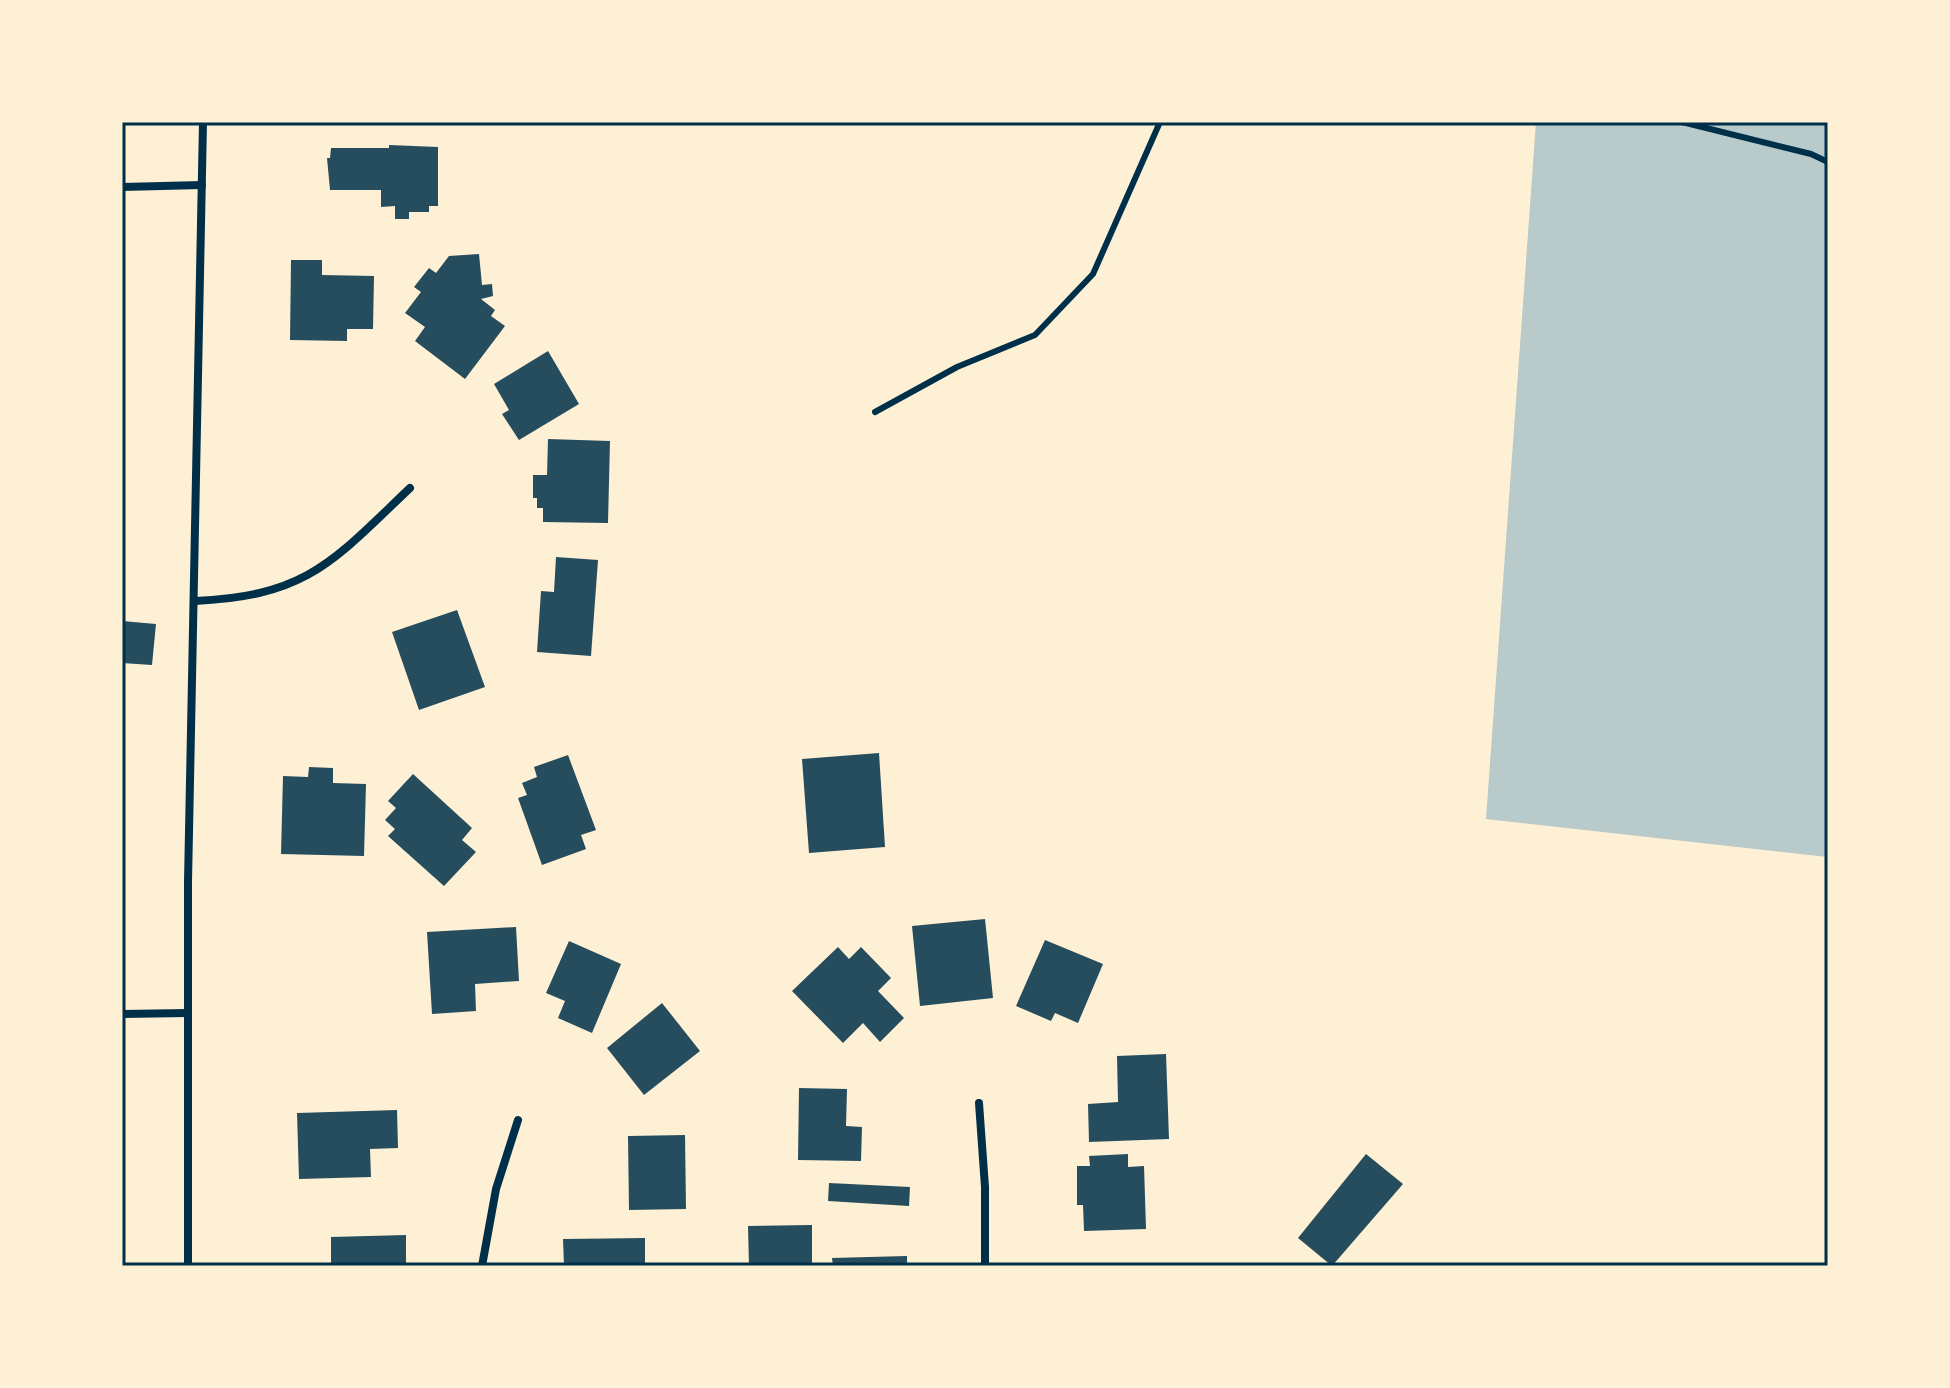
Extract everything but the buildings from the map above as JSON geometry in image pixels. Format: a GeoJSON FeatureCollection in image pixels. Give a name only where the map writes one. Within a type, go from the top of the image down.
{"type":"FeatureCollection","features":[{"type":"Feature","properties":{"kind":"street"},"geometry":{"type":"LineString","coordinates":[[188,1266],[187,1013],[203,122]]}},
{"type":"Feature","properties":{"kind":"street"},"geometry":{"type":"LineString","coordinates":[[122,187],[202,185]]}},
{"type":"Feature","properties":{"kind":"street"},"geometry":{"type":"LineString","coordinates":[[195,601],[239,599],[294,585],[335,559],[410,488]]}},
{"type":"Feature","properties":{"kind":"street"},"geometry":{"type":"LineString","coordinates":[[122,1014],[187,1013]]}},
{"type":"Feature","properties":{"kind":"street"},"geometry":{"type":"LineString","coordinates":[[979,1103],[985,1187],[985,1266]]}},
{"type":"Feature","properties":{"kind":"street"},"geometry":{"type":"LineString","coordinates":[[482,1266],[496,1189],[518,1120]]}},
{"type":"Feature","properties":{"kind":"lane"},"geometry":{"type":"LineString","coordinates":[[875,412],[957,367],[1035,335],[1093,274],[1160,122]]}},
{"type":"Feature","properties":{"kind":"lane"},"geometry":{"type":"LineString","coordinates":[[1682,122],[1811,154],[1828,162]]}},
{"type":"Feature","properties":{"kind":"shaded area"},"geometry":{"type":"Polygon","coordinates":[[[1536,122],[1828,122],[1828,875],[1827,857],[1486,819],[1536,122]]]}}]}
